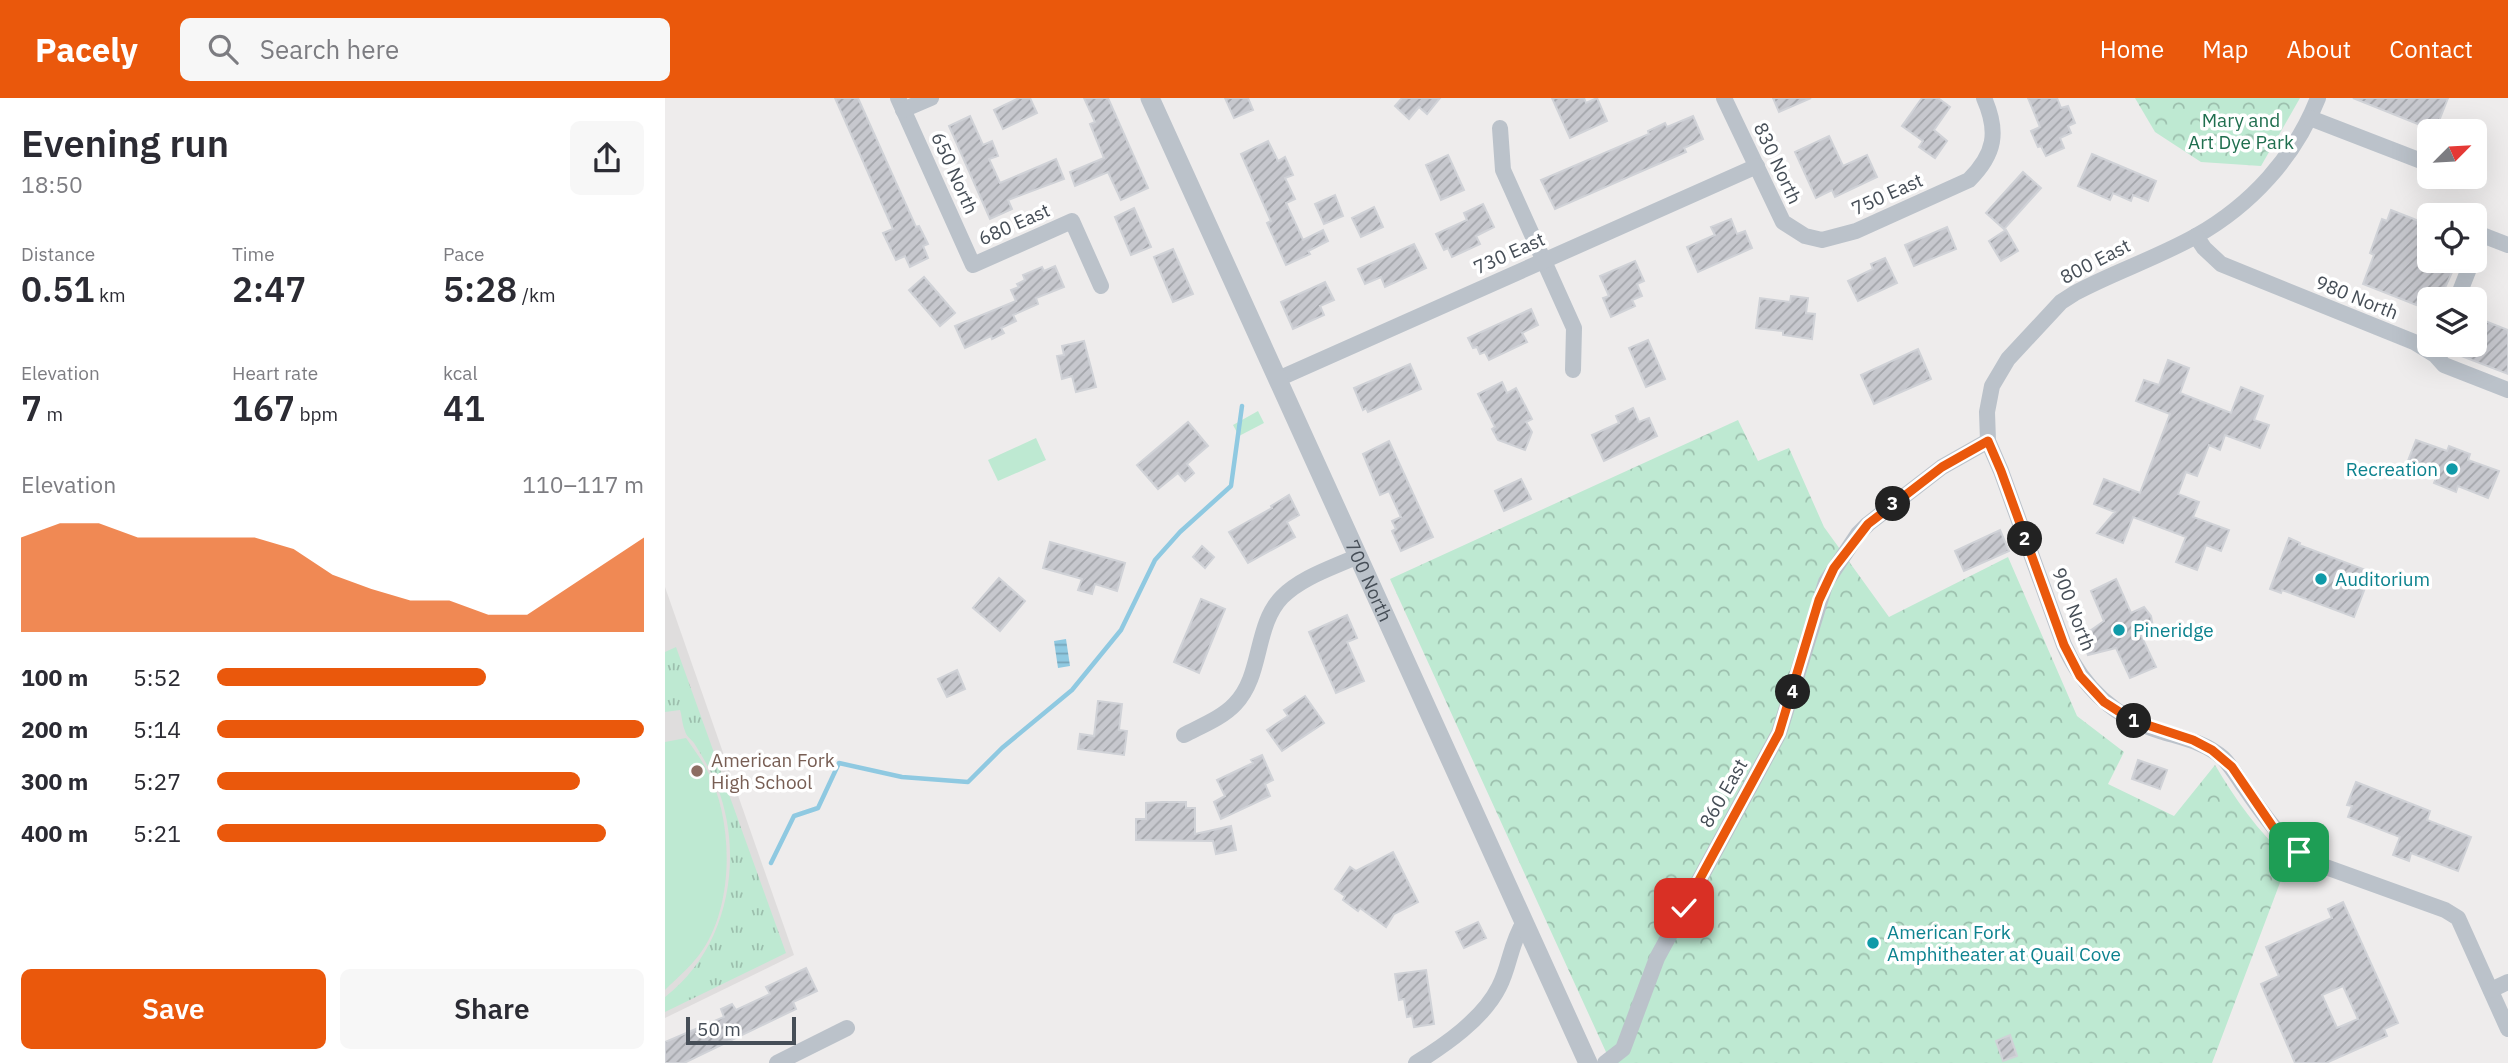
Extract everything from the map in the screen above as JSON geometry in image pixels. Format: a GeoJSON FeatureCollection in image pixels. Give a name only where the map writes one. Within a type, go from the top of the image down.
{"type":"FeatureCollection","features":[{"type":"Feature","properties":{"kind":"street"},"geometry":{"type":"LineString","coordinates":[[900,104],[931,98]]}},
{"type":"Feature","properties":{"kind":"street","name":"700 North"},"geometry":{"type":"LineString","coordinates":[[1150,98],[1588,1063]]}},
{"type":"Feature","properties":{"kind":"street","name":"830 North"},"geometry":{"type":"LineString","coordinates":[[1724,98],[1783,222],[1805,236]]}},
{"type":"Feature","properties":{"kind":"street","name":"750 East"},"geometry":{"type":"LineString","coordinates":[[1805,236],[1822,240],[1856,231],[1969,180],[1980,169],[1991,149],[1993,122],[1984,98]]}},
{"type":"Feature","properties":{"kind":"street","name":"800 East"},"geometry":{"type":"LineString","coordinates":[[1988,441],[1987,412],[1990,393],[1998,375],[2022,343],[2061,302],[2090,285],[2196,236],[2229,214],[2259,188],[2287,155],[2310,118],[2318,98]]}},
{"type":"Feature","properties":{"kind":"street","name":"650 North"},"geometry":{"type":"LineString","coordinates":[[900,104],[973,265]]}},
{"type":"Feature","properties":{"kind":"street"},"geometry":{"type":"LineString","coordinates":[[2310,118],[2417,159]]}},
{"type":"Feature","properties":{"kind":"street"},"geometry":{"type":"LineString","coordinates":[[1500,128],[1503,170],[1574,328],[1573,370]]}},
{"type":"Feature","properties":{"kind":"street","name":"730 East"},"geometry":{"type":"LineString","coordinates":[[1278,379],[1756,166]]}},
{"type":"Feature","properties":{"kind":"street","name":"680 East"},"geometry":{"type":"LineString","coordinates":[[973,265],[1072,221],[1101,286]]}},
{"type":"Feature","properties":{"kind":"street","name":"980 North"},"geometry":{"type":"LineString","coordinates":[[2196,236],[2221,264],[2417,343]]}},
{"type":"Feature","properties":{"kind":"street"},"geometry":{"type":"LineString","coordinates":[[2487,237],[2508,245]]}},
{"type":"Feature","properties":{"kind":"street","name":"980 North"},"geometry":{"type":"LineString","coordinates":[[2440,357],[2444,365],[2508,390]]}},
{"type":"Feature","properties":{"kind":"street","name":"860 East"},"geometry":{"type":"LineString","coordinates":[[1605,1063],[1623,1049],[1657,958],[1779,733],[1826,582],[1858,534],[1942,467],[1988,441]]}},
{"type":"Feature","properties":{"kind":"street","name":"900 North"},"geometry":{"type":"LineString","coordinates":[[1988,441],[2064,645],[2072,663],[2089,687],[2104,702],[2132,720],[2193,740],[2212,750],[2232,767],[2275,830],[2305,857],[2452,913],[2462,923],[2508,1029]]}},
{"type":"Feature","properties":{"kind":"street"},"geometry":{"type":"LineString","coordinates":[[1184,735],[1234,705],[1246,688],[1268,621],[1281,598],[1305,581],[1358,556]]}},
{"type":"Feature","properties":{"kind":"street"},"geometry":{"type":"LineString","coordinates":[[1416,1063],[1456,1036],[1491,1000],[1500,987],[1514,939],[1524,922]]}},
{"type":"Feature","properties":{"kind":"street"},"geometry":{"type":"LineString","coordinates":[[2491,990],[2508,982]]}},
{"type":"Feature","properties":{"kind":"street"},"geometry":{"type":"LineString","coordinates":[[777,1063],[847,1028]]}},
{"type":"Feature","properties":{"kind":"shaded area","name":"American Fork High School"},"geometry":{"type":"Polygon","coordinates":[[[665,587],[794,955],[665,1018],[665,587]]]}},
{"type":"Feature","properties":{"kind":"green space","name":"Mary and Art Dye Park"},"geometry":{"type":"Polygon","coordinates":[[[2135,98],[2300,98],[2261,166],[2201,162],[2155,132],[2135,98]]]}},
{"type":"Feature","properties":{"kind":"green space"},"geometry":{"type":"Polygon","coordinates":[[[1258,411],[1264,423],[1239,436],[1233,425],[1258,411]]]}},
{"type":"Feature","properties":{"kind":"green space"},"geometry":{"type":"Polygon","coordinates":[[[1738,420],[1758,461],[1789,448],[1824,527],[1889,617],[2008,557],[2077,716],[2124,752],[2108,784],[2174,816],[2215,765],[2249,816],[2291,860],[2212,1063],[1611,1063],[1390,579],[1738,420]]]}},
{"type":"Feature","properties":{"kind":"green space"},"geometry":{"type":"Polygon","coordinates":[[[1036,438],[1046,460],[998,481],[988,460],[1036,438]]]}},
{"type":"Feature","properties":{"kind":"green space"},"geometry":{"type":"Polygon","coordinates":[[[676,647],[786,953],[665,1012],[665,997],[686,977],[704,954],[717,928],[725,901],[730,843],[717,786],[701,754],[686,733],[680,710],[665,712],[665,652],[676,647]]]}},
{"type":"Feature","properties":{"kind":"green space"},"geometry":{"type":"Polygon","coordinates":[[[686,738],[705,766],[716,790],[726,838],[727,864],[719,913],[711,936],[695,960],[665,990],[665,742],[686,738]]]}},
{"type":"Feature","properties":{"kind":"water"},"geometry":{"type":"Polygon","coordinates":[[[1066,639],[1070,666],[1058,668],[1054,641],[1066,639]]]}},
{"type":"Feature","properties":{"kind":"building"},"geometry":{"type":"Polygon","coordinates":[[[835,98],[858,98],[916,227],[919,226],[928,244],[923,246],[928,258],[910,267],[905,256],[896,260],[883,233],[893,229],[835,98]]]}},
{"type":"Feature","properties":{"kind":"building"},"geometry":{"type":"Polygon","coordinates":[[[1019,98],[1030,98],[1037,113],[1003,129],[994,110],[1019,98]]]}},
{"type":"Feature","properties":{"kind":"building"},"geometry":{"type":"Polygon","coordinates":[[[1084,98],[1108,98],[1148,188],[1121,200],[1108,172],[1075,186],[1070,172],[1104,158],[1090,124],[1095,122],[1084,98]]]}},
{"type":"Feature","properties":{"kind":"building"},"geometry":{"type":"Polygon","coordinates":[[[1225,98],[1248,98],[1253,110],[1234,118],[1225,98]]]}},
{"type":"Feature","properties":{"kind":"building"},"geometry":{"type":"Polygon","coordinates":[[[1402,98],[1440,98],[1427,114],[1419,107],[1409,119],[1395,106],[1402,98]]]}},
{"type":"Feature","properties":{"kind":"building"},"geometry":{"type":"Polygon","coordinates":[[[1552,98],[1584,98],[1586,103],[1597,98],[1607,121],[1570,138],[1552,98]]]}},
{"type":"Feature","properties":{"kind":"building"},"geometry":{"type":"Polygon","coordinates":[[[1773,98],[1811,98],[1779,112],[1773,98]]]}},
{"type":"Feature","properties":{"kind":"building"},"geometry":{"type":"Polygon","coordinates":[[[1922,98],[1938,98],[1950,107],[1934,130],[1947,141],[1935,158],[1919,147],[1923,141],[1902,126],[1922,98]]]}},
{"type":"Feature","properties":{"kind":"building"},"geometry":{"type":"Polygon","coordinates":[[[2028,98],[2057,98],[2061,108],[2068,106],[2075,123],[2068,126],[2071,133],[2060,138],[2064,148],[2046,156],[2041,146],[2038,147],[2031,131],[2040,127],[2028,98]]]}},
{"type":"Feature","properties":{"kind":"building"},"geometry":{"type":"Polygon","coordinates":[[[2353,98],[2448,98],[2440,119],[2417,119],[2417,124],[2353,98]]]}},
{"type":"Feature","properties":{"kind":"building"},"geometry":{"type":"Polygon","coordinates":[[[970,116],[983,145],[992,141],[998,156],[989,159],[1000,183],[1056,159],[1064,179],[1008,200],[1012,209],[990,219],[949,126],[970,116]]]}},
{"type":"Feature","properties":{"kind":"building"},"geometry":{"type":"Polygon","coordinates":[[[1693,116],[1703,139],[1684,148],[1686,152],[1555,209],[1541,180],[1649,134],[1648,131],[1665,123],[1667,127],[1693,116]]]}},
{"type":"Feature","properties":{"kind":"building"},"geometry":{"type":"Polygon","coordinates":[[[1829,136],[1843,166],[1867,155],[1877,177],[1835,197],[1832,190],[1816,198],[1795,152],[1829,136]]]}},
{"type":"Feature","properties":{"kind":"building"},"geometry":{"type":"Polygon","coordinates":[[[1268,141],[1278,161],[1285,157],[1293,175],[1285,178],[1295,199],[1286,203],[1303,240],[1323,230],[1328,241],[1308,251],[1310,254],[1286,265],[1267,223],[1271,221],[1241,154],[1268,141]]]}},
{"type":"Feature","properties":{"kind":"building"},"geometry":{"type":"Polygon","coordinates":[[[2092,154],[2156,181],[2148,201],[2133,195],[2131,201],[2113,193],[2110,200],[2078,186],[2092,154]]]}},
{"type":"Feature","properties":{"kind":"building"},"geometry":{"type":"Polygon","coordinates":[[[1448,155],[1464,190],[1441,200],[1426,165],[1448,155]]]}},
{"type":"Feature","properties":{"kind":"building"},"geometry":{"type":"Polygon","coordinates":[[[2023,172],[2041,188],[2004,229],[1986,213],[2023,172]]]}},
{"type":"Feature","properties":{"kind":"building"},"geometry":{"type":"Polygon","coordinates":[[[1335,195],[1343,216],[1324,224],[1315,204],[1335,195]]]}},
{"type":"Feature","properties":{"kind":"building"},"geometry":{"type":"Polygon","coordinates":[[[1483,204],[1494,227],[1476,236],[1480,244],[1452,257],[1448,248],[1444,250],[1436,234],[1467,220],[1464,213],[1483,204]]]}},
{"type":"Feature","properties":{"kind":"building"},"geometry":{"type":"Polygon","coordinates":[[[1374,207],[1383,227],[1361,237],[1352,218],[1374,207]]]}},
{"type":"Feature","properties":{"kind":"building"},"geometry":{"type":"Polygon","coordinates":[[[1134,208],[1151,247],[1131,255],[1115,217],[1134,208]]]}},
{"type":"Feature","properties":{"kind":"building"},"geometry":{"type":"Polygon","coordinates":[[[2391,210],[2417,220],[2417,273],[2452,273],[2445,287],[2417,287],[2417,305],[2363,284],[2374,255],[2370,253],[2382,219],[2387,221],[2391,210]]]}},
{"type":"Feature","properties":{"kind":"building"},"geometry":{"type":"Polygon","coordinates":[[[1731,219],[1737,234],[1745,231],[1752,248],[1698,272],[1687,247],[1715,235],[1711,227],[1731,219]]]}},
{"type":"Feature","properties":{"kind":"building"},"geometry":{"type":"Polygon","coordinates":[[[1947,227],[1956,249],[1914,266],[1905,245],[1947,227]]]}},
{"type":"Feature","properties":{"kind":"building"},"geometry":{"type":"Polygon","coordinates":[[[2006,230],[2018,251],[2001,261],[1989,241],[2006,230]]]}},
{"type":"Feature","properties":{"kind":"building"},"geometry":{"type":"Polygon","coordinates":[[[1414,244],[1426,268],[1385,287],[1381,277],[1365,284],[1358,269],[1414,244]]]}},
{"type":"Feature","properties":{"kind":"building"},"geometry":{"type":"Polygon","coordinates":[[[1173,249],[1193,294],[1173,302],[1154,257],[1173,249]]]}},
{"type":"Feature","properties":{"kind":"building"},"geometry":{"type":"Polygon","coordinates":[[[1885,258],[1897,283],[1858,301],[1848,281],[1873,269],[1871,264],[1885,258]]]}},
{"type":"Feature","properties":{"kind":"building"},"geometry":{"type":"Polygon","coordinates":[[[1635,261],[1644,281],[1637,284],[1642,296],[1632,300],[1635,306],[1611,317],[1603,298],[1609,296],[1600,276],[1635,261]]]}},
{"type":"Feature","properties":{"kind":"building"},"geometry":{"type":"Polygon","coordinates":[[[1055,266],[1064,287],[1036,298],[1038,304],[1013,315],[1016,321],[1001,328],[1004,333],[965,348],[955,326],[1016,301],[1011,290],[1019,287],[1017,284],[1025,280],[1023,275],[1042,267],[1044,271],[1055,266]]]}},
{"type":"Feature","properties":{"kind":"building"},"geometry":{"type":"Polygon","coordinates":[[[924,277],[955,313],[940,326],[909,290],[924,277]]]}},
{"type":"Feature","properties":{"kind":"building"},"geometry":{"type":"Polygon","coordinates":[[[1325,282],[1334,300],[1320,306],[1324,315],[1293,329],[1281,302],[1325,282]]]}},
{"type":"Feature","properties":{"kind":"building"},"geometry":{"type":"Polygon","coordinates":[[[1791,296],[1808,298],[1806,313],[1815,314],[1812,339],[1783,335],[1783,331],[1756,328],[1760,298],[1790,302],[1791,296]]]}},
{"type":"Feature","properties":{"kind":"building"},"geometry":{"type":"Polygon","coordinates":[[[1531,309],[1538,325],[1522,333],[1527,342],[1489,360],[1485,352],[1480,354],[1477,347],[1473,348],[1468,338],[1531,309]]]}},
{"type":"Feature","properties":{"kind":"building"},"geometry":{"type":"Polygon","coordinates":[[[2487,322],[2508,330],[2508,374],[2464,357],[2487,357],[2487,322]]]}},
{"type":"Feature","properties":{"kind":"building"},"geometry":{"type":"Polygon","coordinates":[[[1648,340],[1665,379],[1646,387],[1629,348],[1648,340]]]}},
{"type":"Feature","properties":{"kind":"building"},"geometry":{"type":"Polygon","coordinates":[[[1084,341],[1096,387],[1076,392],[1072,376],[1062,379],[1057,356],[1064,355],[1062,346],[1084,341]]]}},
{"type":"Feature","properties":{"kind":"building"},"geometry":{"type":"Polygon","coordinates":[[[1918,349],[1931,379],[1874,404],[1861,375],[1918,349]]]}},
{"type":"Feature","properties":{"kind":"building"},"geometry":{"type":"Polygon","coordinates":[[[2168,360],[2189,368],[2180,393],[2231,413],[2241,387],[2263,396],[2254,420],[2269,425],[2260,448],[2225,435],[2220,450],[2209,445],[2197,476],[2186,472],[2178,494],[2199,502],[2193,517],[2229,530],[2221,551],[2206,545],[2197,570],[2176,562],[2186,537],[2133,517],[2123,543],[2097,533],[2115,512],[2094,504],[2104,479],[2140,493],[2170,414],[2136,401],[2144,380],[2159,385],[2168,360]]]}},
{"type":"Feature","properties":{"kind":"building"},"geometry":{"type":"Polygon","coordinates":[[[1410,364],[1421,389],[1368,412],[1366,408],[1363,410],[1354,388],[1410,364]]]}},
{"type":"Feature","properties":{"kind":"building"},"geometry":{"type":"Polygon","coordinates":[[[1502,382],[1507,393],[1516,388],[1532,419],[1526,422],[1532,432],[1525,450],[1498,440],[1492,429],[1495,427],[1478,394],[1502,382]]]}},
{"type":"Feature","properties":{"kind":"building"},"geometry":{"type":"Polygon","coordinates":[[[1633,408],[1639,422],[1649,418],[1657,436],[1604,461],[1592,435],[1619,423],[1616,416],[1633,408]]]}},
{"type":"Feature","properties":{"kind":"building"},"geometry":{"type":"Polygon","coordinates":[[[1188,422],[1208,446],[1187,464],[1194,473],[1185,481],[1178,473],[1158,489],[1137,465],[1188,422]]]}},
{"type":"Feature","properties":{"kind":"building","name":"Recreation"},"geometry":{"type":"Polygon","coordinates":[[[2416,440],[2447,451],[2449,446],[2470,454],[2468,460],[2499,471],[2488,498],[2458,486],[2456,492],[2434,483],[2436,478],[2406,466],[2416,440]]]}},
{"type":"Feature","properties":{"kind":"building"},"geometry":{"type":"Polygon","coordinates":[[[1389,441],[1433,537],[1401,551],[1392,531],[1396,529],[1392,521],[1401,517],[1389,491],[1380,495],[1363,454],[1389,441]]]}},
{"type":"Feature","properties":{"kind":"building"},"geometry":{"type":"Polygon","coordinates":[[[1521,479],[1531,499],[1504,511],[1495,491],[1521,479]]]}},
{"type":"Feature","properties":{"kind":"building"},"geometry":{"type":"Polygon","coordinates":[[[1289,495],[1299,515],[1287,522],[1295,537],[1248,563],[1229,532],[1272,508],[1271,506],[1289,495]]]}},
{"type":"Feature","properties":{"kind":"building"},"geometry":{"type":"Polygon","coordinates":[[[2000,530],[2009,551],[1964,571],[1955,551],[2000,530]]]}},
{"type":"Feature","properties":{"kind":"building","name":"Auditorium"},"geometry":{"type":"Polygon","coordinates":[[[2289,538],[2300,543],[2299,545],[2371,572],[2354,617],[2282,590],[2281,593],[2270,589],[2289,538]]]}},
{"type":"Feature","properties":{"kind":"building"},"geometry":{"type":"Polygon","coordinates":[[[1050,542],[1125,563],[1117,591],[1095,584],[1092,594],[1078,590],[1082,579],[1043,568],[1050,542]]]}},
{"type":"Feature","properties":{"kind":"building"},"geometry":{"type":"Polygon","coordinates":[[[1202,546],[1214,557],[1205,568],[1193,557],[1202,546]]]}},
{"type":"Feature","properties":{"kind":"building"},"geometry":{"type":"Polygon","coordinates":[[[999,578],[1025,601],[1000,631],[973,608],[999,578]]]}},
{"type":"Feature","properties":{"kind":"building","name":"Pineridge"},"geometry":{"type":"Polygon","coordinates":[[[2116,579],[2131,613],[2144,607],[2151,616],[2153,627],[2140,633],[2156,667],[2130,678],[2116,648],[2088,655],[2081,637],[2104,621],[2091,591],[2116,579]]]}},
{"type":"Feature","properties":{"kind":"building"},"geometry":{"type":"Polygon","coordinates":[[[1201,599],[1225,609],[1199,673],[1174,662],[1201,599]]]}},
{"type":"Feature","properties":{"kind":"building"},"geometry":{"type":"Polygon","coordinates":[[[1347,615],[1357,638],[1347,642],[1364,681],[1336,693],[1309,632],[1347,615]]]}},
{"type":"Feature","properties":{"kind":"building"},"geometry":{"type":"Polygon","coordinates":[[[957,670],[965,689],[947,697],[938,679],[957,670]]]}},
{"type":"Feature","properties":{"kind":"building"},"geometry":{"type":"Polygon","coordinates":[[[1305,696],[1324,723],[1282,751],[1267,730],[1288,716],[1284,710],[1305,696]]]}},
{"type":"Feature","properties":{"kind":"building"},"geometry":{"type":"Polygon","coordinates":[[[1098,701],[1122,704],[1119,730],[1127,731],[1124,755],[1078,749],[1080,734],[1094,736],[1098,701]]]}},
{"type":"Feature","properties":{"kind":"building"},"geometry":{"type":"Polygon","coordinates":[[[1262,755],[1273,780],[1265,784],[1270,796],[1221,819],[1214,802],[1225,796],[1217,780],[1253,763],[1251,760],[1262,755]]]}},
{"type":"Feature","properties":{"kind":"building"},"geometry":{"type":"Polygon","coordinates":[[[2138,760],[2167,770],[2160,789],[2132,779],[2138,760]]]}},
{"type":"Feature","properties":{"kind":"building"},"geometry":{"type":"Polygon","coordinates":[[[2356,782],[2430,811],[2427,820],[2471,837],[2458,871],[2411,853],[2409,861],[2393,855],[2400,837],[2348,817],[2352,806],[2347,805],[2356,782]]]}},
{"type":"Feature","properties":{"kind":"building"},"geometry":{"type":"Polygon","coordinates":[[[1186,802],[1186,808],[1195,808],[1195,834],[1231,826],[1236,850],[1216,854],[1213,841],[1136,840],[1136,819],[1146,819],[1146,803],[1186,802]]]}},
{"type":"Feature","properties":{"kind":"building"},"geometry":{"type":"Polygon","coordinates":[[[1393,852],[1418,902],[1394,914],[1386,927],[1360,908],[1358,911],[1343,900],[1345,896],[1335,889],[1350,867],[1356,871],[1393,852]]]}},
{"type":"Feature","properties":{"kind":"building"},"geometry":{"type":"Polygon","coordinates":[[[2343,902],[2398,1023],[2384,1029],[2387,1036],[2326,1063],[2295,1063],[2261,984],[2279,976],[2266,947],[2332,918],[2328,909],[2343,902]],[[2343,986],[2322,995],[2337,1028],[2358,1019],[2343,986]]]}},
{"type":"Feature","properties":{"kind":"building"},"geometry":{"type":"Polygon","coordinates":[[[1478,922],[1486,938],[1464,948],[1456,932],[1478,922]]]}},
{"type":"Feature","properties":{"kind":"building"},"geometry":{"type":"Polygon","coordinates":[[[806,968],[817,991],[793,1002],[796,1009],[684,1063],[665,1063],[665,1042],[724,1017],[721,1009],[732,1004],[736,1010],[770,994],[766,987],[806,968]]]}},
{"type":"Feature","properties":{"kind":"building"},"geometry":{"type":"Polygon","coordinates":[[[1426,970],[1434,1024],[1414,1027],[1412,1016],[1407,1017],[1404,999],[1399,1000],[1395,974],[1426,970]]]}},
{"type":"Feature","properties":{"kind":"building"},"geometry":{"type":"Polygon","coordinates":[[[2010,1035],[2017,1056],[2003,1061],[1996,1041],[2010,1035]]]}},
{"type":"Feature","properties":{"kind":"waterway"},"geometry":{"type":"LineString","coordinates":[[771,863],[794,816],[818,808],[839,763],[902,777],[968,782],[1002,748],[1072,690],[1121,630],[1155,560],[1180,532],[1231,486],[1242,406]]}},
{"type":"Feature","properties":{"kind":"place","name":"Recreation"},"geometry":{"type":"Point","coordinates":[2452,469]}},
{"type":"Feature","properties":{"kind":"place","name":"Auditorium"},"geometry":{"type":"Point","coordinates":[2321,579]}},
{"type":"Feature","properties":{"kind":"place","name":"Pineridge"},"geometry":{"type":"Point","coordinates":[2119,630]}},
{"type":"Feature","properties":{"kind":"place","name":"American Fork High School"},"geometry":{"type":"Point","coordinates":[697,771]}},
{"type":"Feature","properties":{"kind":"place","name":"American Fork Amphitheater at Quail Cove"},"geometry":{"type":"Point","coordinates":[1873,943]}},
{"type":"Feature","properties":{"kind":"route"},"geometry":{"type":"LineString","coordinates":[[1684,908],[1779,733],[1819,600],[1834,568],[1868,524],[1942,467],[1988,441],[2064,645],[2080,676],[2104,702],[2132,720],[2193,740],[2212,750],[2232,767],[2268,822],[2299,852]]}}]}
